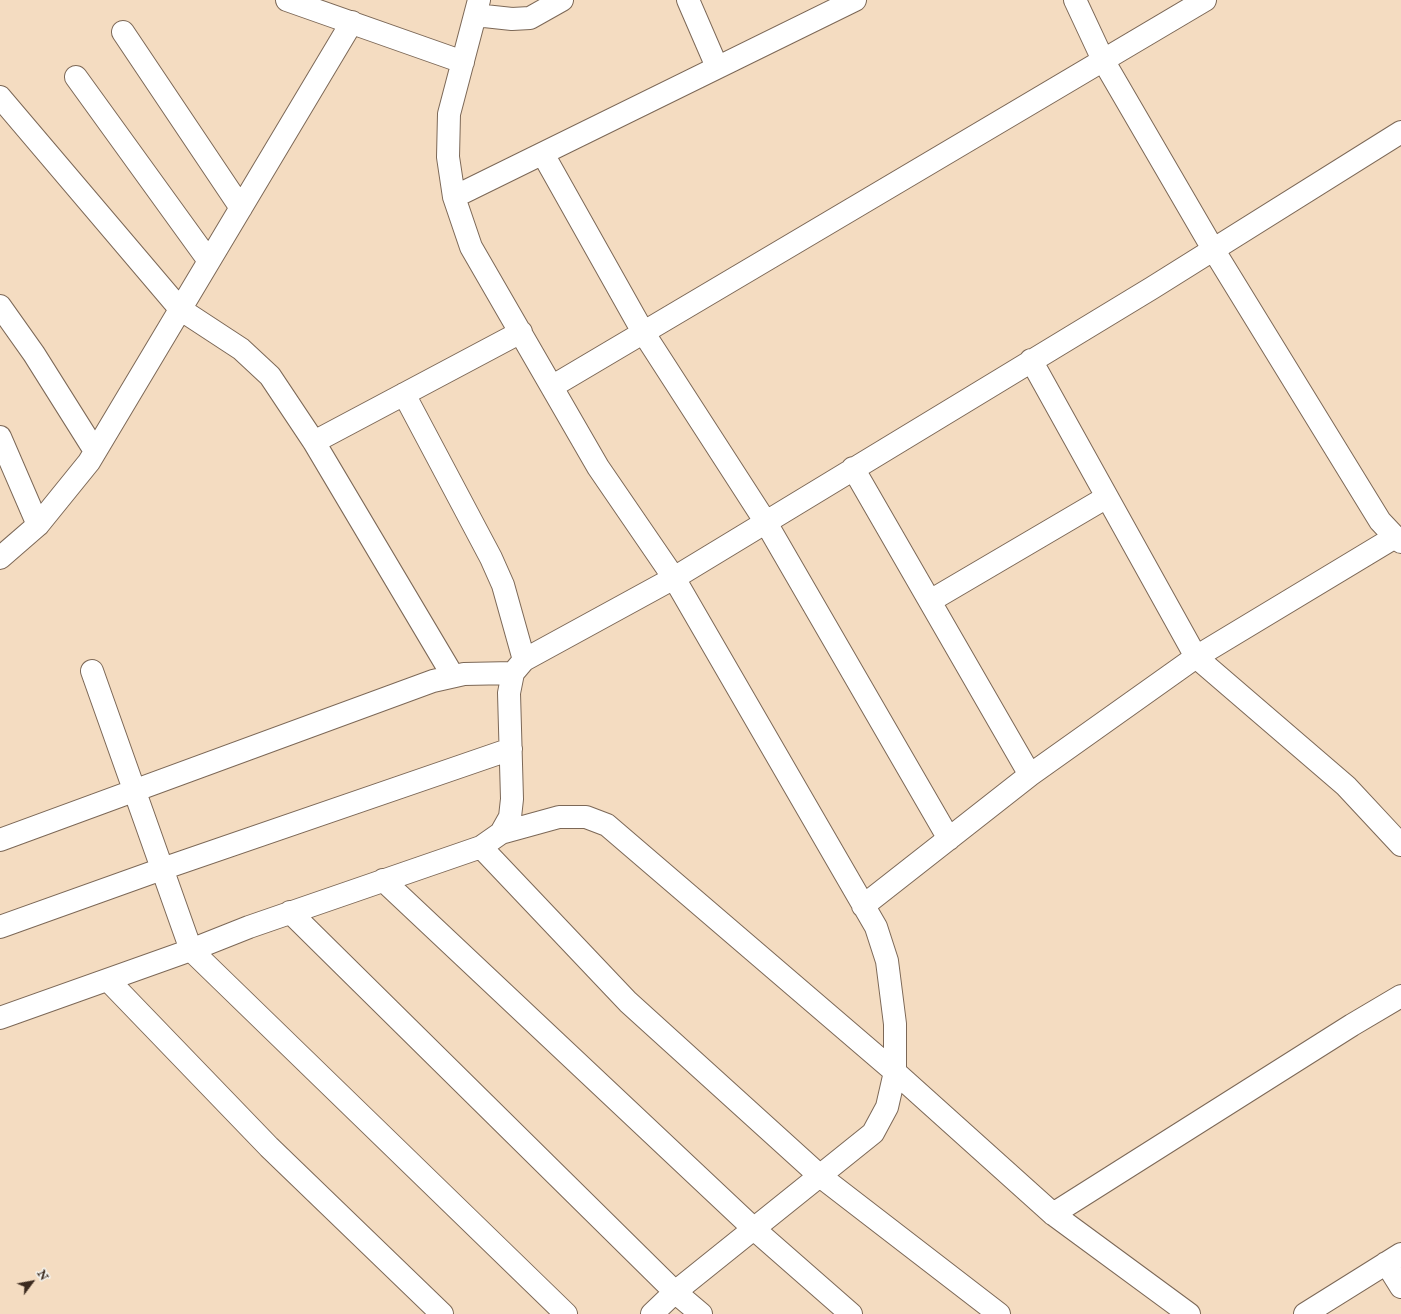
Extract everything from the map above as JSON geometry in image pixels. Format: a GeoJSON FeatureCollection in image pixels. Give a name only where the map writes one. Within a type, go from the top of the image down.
{"type":"FeatureCollection","features":[{"type":"Feature","properties":{"kind":"street"},"geometry":{"type":"LineString","coordinates":[[287,0],[463,62]]}},
{"type":"Feature","properties":{"kind":"street"},"geometry":{"type":"LineString","coordinates":[[562,0],[530,18],[512,19],[477,7],[450,114],[448,157],[454,198],[471,247],[553,386],[598,467],[674,578],[876,927],[886,961],[895,1024],[895,1072],[887,1107],[873,1133],[675,1292],[652,1314]]}},
{"type":"Feature","properties":{"kind":"street"},"geometry":{"type":"LineString","coordinates":[[688,0],[717,68]]}},
{"type":"Feature","properties":{"kind":"street"},"geometry":{"type":"LineString","coordinates":[[454,198],[856,0]]}},
{"type":"Feature","properties":{"kind":"street"},"geometry":{"type":"LineString","coordinates":[[864,906],[1030,775],[1196,657],[1398,539],[1380,521],[1213,249],[1103,60],[1075,0]]}},
{"type":"Feature","properties":{"kind":"street"},"geometry":{"type":"LineString","coordinates":[[553,386],[1205,0]]}},
{"type":"Feature","properties":{"kind":"street"},"geometry":{"type":"LineString","coordinates":[[0,558],[38,525],[89,462],[352,22]]}},
{"type":"Feature","properties":{"kind":"street"},"geometry":{"type":"LineString","coordinates":[[123,32],[241,208]]}},
{"type":"Feature","properties":{"kind":"street"},"geometry":{"type":"LineString","coordinates":[[76,77],[209,262]]}},
{"type":"Feature","properties":{"kind":"street"},"geometry":{"type":"LineString","coordinates":[[0,97],[180,309],[241,349],[270,376],[314,442],[453,676]]}},
{"type":"Feature","properties":{"kind":"street"},"geometry":{"type":"LineString","coordinates":[[0,840],[134,789],[432,681],[464,674],[519,666],[674,578],[1401,133]]}},
{"type":"Feature","properties":{"kind":"street"},"geometry":{"type":"LineString","coordinates":[[543,154],[643,332],[765,521],[949,839]]}},
{"type":"Feature","properties":{"kind":"street"},"geometry":{"type":"LineString","coordinates":[[0,306],[34,354],[95,451]]}},
{"type":"Feature","properties":{"kind":"street"},"geometry":{"type":"LineString","coordinates":[[314,442],[521,332]]}},
{"type":"Feature","properties":{"kind":"street"},"geometry":{"type":"LineString","coordinates":[[1031,360],[1196,657],[1346,786],[1401,845]]}},
{"type":"Feature","properties":{"kind":"street"},"geometry":{"type":"LineString","coordinates":[[404,394],[491,558],[503,585],[519,666],[509,693],[512,799],[510,817],[501,833]]}},
{"type":"Feature","properties":{"kind":"street"},"geometry":{"type":"LineString","coordinates":[[0,437],[38,525]]}},
{"type":"Feature","properties":{"kind":"street"},"geometry":{"type":"LineString","coordinates":[[853,468],[1030,775]]}},
{"type":"Feature","properties":{"kind":"street"},"geometry":{"type":"LineString","coordinates":[[930,601],[1107,497]]}},
{"type":"Feature","properties":{"kind":"street"},"geometry":{"type":"LineString","coordinates":[[92,671],[191,950],[566,1314]]}},
{"type":"Feature","properties":{"kind":"street"},"geometry":{"type":"LineString","coordinates":[[0,927],[162,869],[511,750]]}},
{"type":"Feature","properties":{"kind":"street"},"geometry":{"type":"LineString","coordinates":[[0,1018],[191,950],[290,912],[481,847],[501,833],[559,817],[586,817],[607,825],[895,1072],[1053,1214],[1189,1314]]}},
{"type":"Feature","properties":{"kind":"street"},"geometry":{"type":"LineString","coordinates":[[481,847],[628,1002],[820,1176],[999,1314]]}},
{"type":"Feature","properties":{"kind":"street"},"geometry":{"type":"LineString","coordinates":[[383,880],[754,1229],[851,1314]]}},
{"type":"Feature","properties":{"kind":"street"},"geometry":{"type":"LineString","coordinates":[[290,912],[675,1292],[701,1314]]}},
{"type":"Feature","properties":{"kind":"street"},"geometry":{"type":"LineString","coordinates":[[108,980],[269,1147],[442,1314]]}},
{"type":"Feature","properties":{"kind":"street"},"geometry":{"type":"LineString","coordinates":[[1053,1214],[1352,1025],[1401,996]]}},
{"type":"Feature","properties":{"kind":"street"},"geometry":{"type":"LineString","coordinates":[[1305,1314],[1393,1259],[1401,1287]]}}]}
